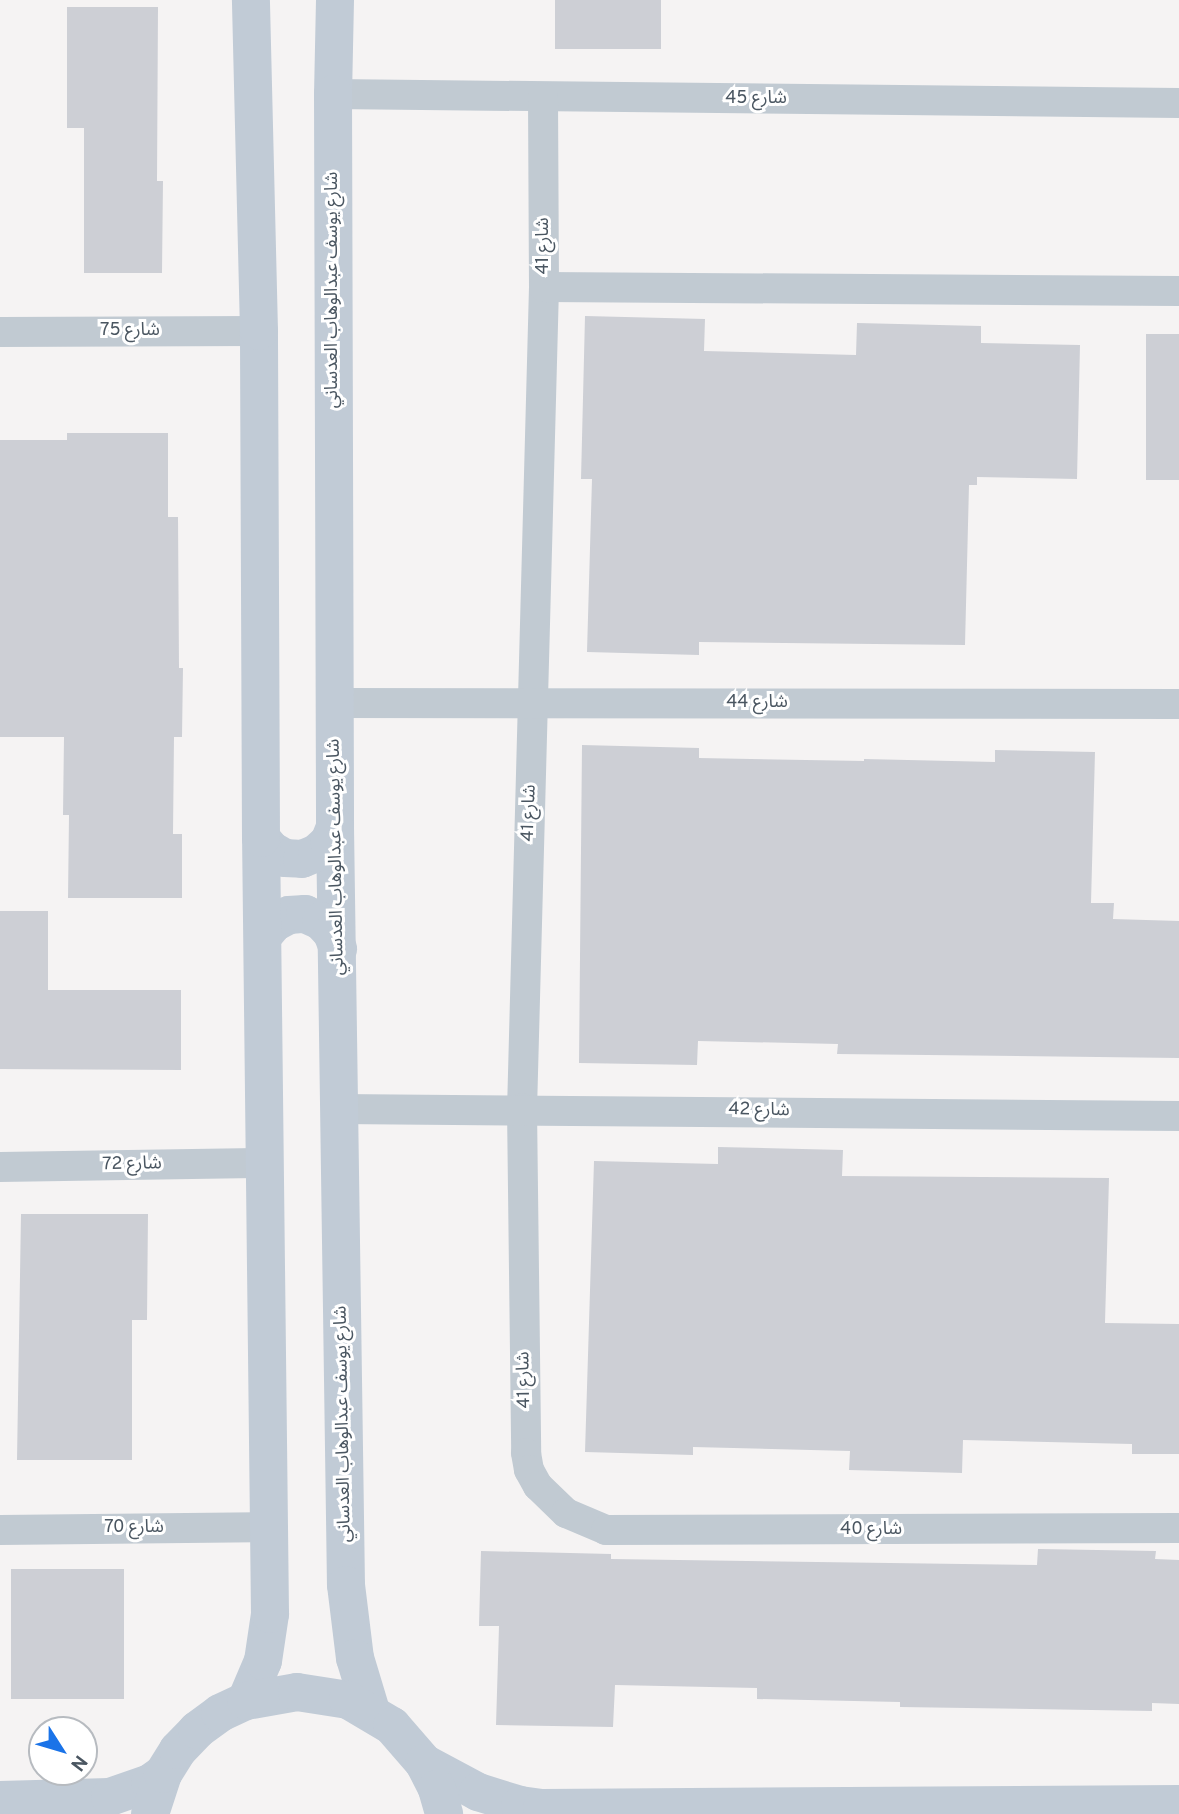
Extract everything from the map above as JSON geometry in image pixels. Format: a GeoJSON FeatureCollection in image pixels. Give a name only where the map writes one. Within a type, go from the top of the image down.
{"type":"FeatureCollection","features":[{"type":"Feature","properties":{"kind":"street"},"geometry":{"type":"LineString","coordinates":[[246,1701],[257,1679],[268,1637],[269,1527],[261,838],[259,331],[251,0]]}},
{"type":"Feature","properties":{"kind":"street","name":"شارع يوسف عبدالوهاب العدساني"},"geometry":{"type":"LineString","coordinates":[[335,0],[332,94],[335,827],[346,1585],[355,1658],[371,1711]]}},
{"type":"Feature","properties":{"kind":"street","name":"شارع 45"},"geometry":{"type":"LineString","coordinates":[[332,94],[1179,103]]}},
{"type":"Feature","properties":{"kind":"street","name":"شارع 41"},"geometry":{"type":"LineString","coordinates":[[543,98],[544,287],[522,1108],[526,1453],[529,1471],[538,1486],[566,1513]]}},
{"type":"Feature","properties":{"kind":"street"},"geometry":{"type":"LineString","coordinates":[[544,287],[1179,291]]}},
{"type":"Feature","properties":{"kind":"street","name":"شارع 75"},"geometry":{"type":"LineString","coordinates":[[0,332],[259,331]]}},
{"type":"Feature","properties":{"kind":"street","name":"شارع 44"},"geometry":{"type":"LineString","coordinates":[[335,703],[1179,704]]}},
{"type":"Feature","properties":{"kind":"street"},"geometry":{"type":"LineString","coordinates":[[261,838],[278,854],[302,859],[317,853],[329,842],[335,827]]}},
{"type":"Feature","properties":{"kind":"street"},"geometry":{"type":"LineString","coordinates":[[263,936],[281,919],[305,914],[321,921],[332,933],[338,949]]}},
{"type":"Feature","properties":{"kind":"street","name":"شارع 42"},"geometry":{"type":"LineString","coordinates":[[339,1109],[522,1108],[1179,1116]]}},
{"type":"Feature","properties":{"kind":"street","name":"شارع 72"},"geometry":{"type":"LineString","coordinates":[[0,1167],[265,1163]]}},
{"type":"Feature","properties":{"kind":"street","name":"شارع 40"},"geometry":{"type":"LineString","coordinates":[[566,1513],[606,1530],[622,1531],[1179,1528]]}},
{"type":"Feature","properties":{"kind":"street","name":"شارع 70"},"geometry":{"type":"LineString","coordinates":[[0,1530],[269,1527]]}},
{"type":"Feature","properties":{"kind":"street"},"geometry":{"type":"LineString","coordinates":[[150,1814],[163,1774],[178,1751],[197,1730],[220,1713],[246,1701],[297,1692],[348,1700],[371,1711],[392,1726],[424,1763],[437,1789],[443,1814]]}},
{"type":"Feature","properties":{"kind":"street"},"geometry":{"type":"LineString","coordinates":[[424,1763],[478,1792],[538,1811],[989,1810],[1179,1804]]}},
{"type":"Feature","properties":{"kind":"street"},"geometry":{"type":"LineString","coordinates":[[0,1800],[110,1797],[150,1783],[163,1774]]}},
{"type":"Feature","properties":{"kind":"building"},"geometry":{"type":"Polygon","coordinates":[[[555,0],[661,0],[661,49],[555,49],[555,0]]]}},
{"type":"Feature","properties":{"kind":"building"},"geometry":{"type":"Polygon","coordinates":[[[67,7],[158,7],[157,181],[163,181],[162,273],[84,273],[84,128],[67,128],[67,7]]]}},
{"type":"Feature","properties":{"kind":"building"},"geometry":{"type":"Polygon","coordinates":[[[585,316],[705,319],[704,351],[856,355],[857,323],[981,326],[981,343],[1080,345],[1077,479],[977,477],[977,485],[969,485],[965,645],[699,642],[699,655],[587,652],[592,479],[581,479],[585,316]]]}},
{"type":"Feature","properties":{"kind":"building"},"geometry":{"type":"Polygon","coordinates":[[[1146,334],[1179,334],[1179,480],[1146,480],[1146,334]]]}},
{"type":"Feature","properties":{"kind":"building"},"geometry":{"type":"Polygon","coordinates":[[[67,433],[168,433],[168,517],[178,517],[179,668],[183,668],[182,737],[174,737],[173,834],[182,834],[182,898],[68,898],[69,815],[63,815],[64,737],[0,737],[0,440],[67,440],[67,433]]]}},
{"type":"Feature","properties":{"kind":"building"},"geometry":{"type":"Polygon","coordinates":[[[582,745],[699,748],[699,758],[864,761],[995,762],[995,750],[1095,752],[1091,903],[1114,903],[1113,919],[1179,921],[1179,1058],[837,1054],[838,1044],[698,1041],[697,1065],[579,1063],[582,745]]]}},
{"type":"Feature","properties":{"kind":"building"},"geometry":{"type":"Polygon","coordinates":[[[0,911],[48,911],[48,990],[181,990],[181,1070],[0,1069],[0,911]]]}},
{"type":"Feature","properties":{"kind":"building"},"geometry":{"type":"Polygon","coordinates":[[[718,1147],[843,1150],[842,1176],[1109,1178],[1105,1323],[1179,1324],[1179,1454],[1132,1454],[1132,1444],[963,1440],[962,1473],[849,1470],[850,1451],[693,1447],[693,1455],[585,1452],[594,1161],[718,1164],[718,1147]]]}},
{"type":"Feature","properties":{"kind":"building"},"geometry":{"type":"Polygon","coordinates":[[[21,1214],[148,1214],[147,1320],[132,1320],[132,1460],[17,1460],[21,1214]]]}},
{"type":"Feature","properties":{"kind":"building"},"geometry":{"type":"Polygon","coordinates":[[[1038,1549],[1156,1551],[1155,1559],[1179,1560],[1179,1704],[1152,1703],[1152,1711],[900,1707],[900,1702],[757,1699],[757,1688],[615,1685],[613,1727],[496,1725],[499,1626],[479,1626],[481,1551],[611,1554],[611,1559],[1037,1565],[1038,1549]]]}},
{"type":"Feature","properties":{"kind":"building"},"geometry":{"type":"Polygon","coordinates":[[[11,1569],[124,1569],[124,1699],[11,1699],[11,1569]]]}}]}
